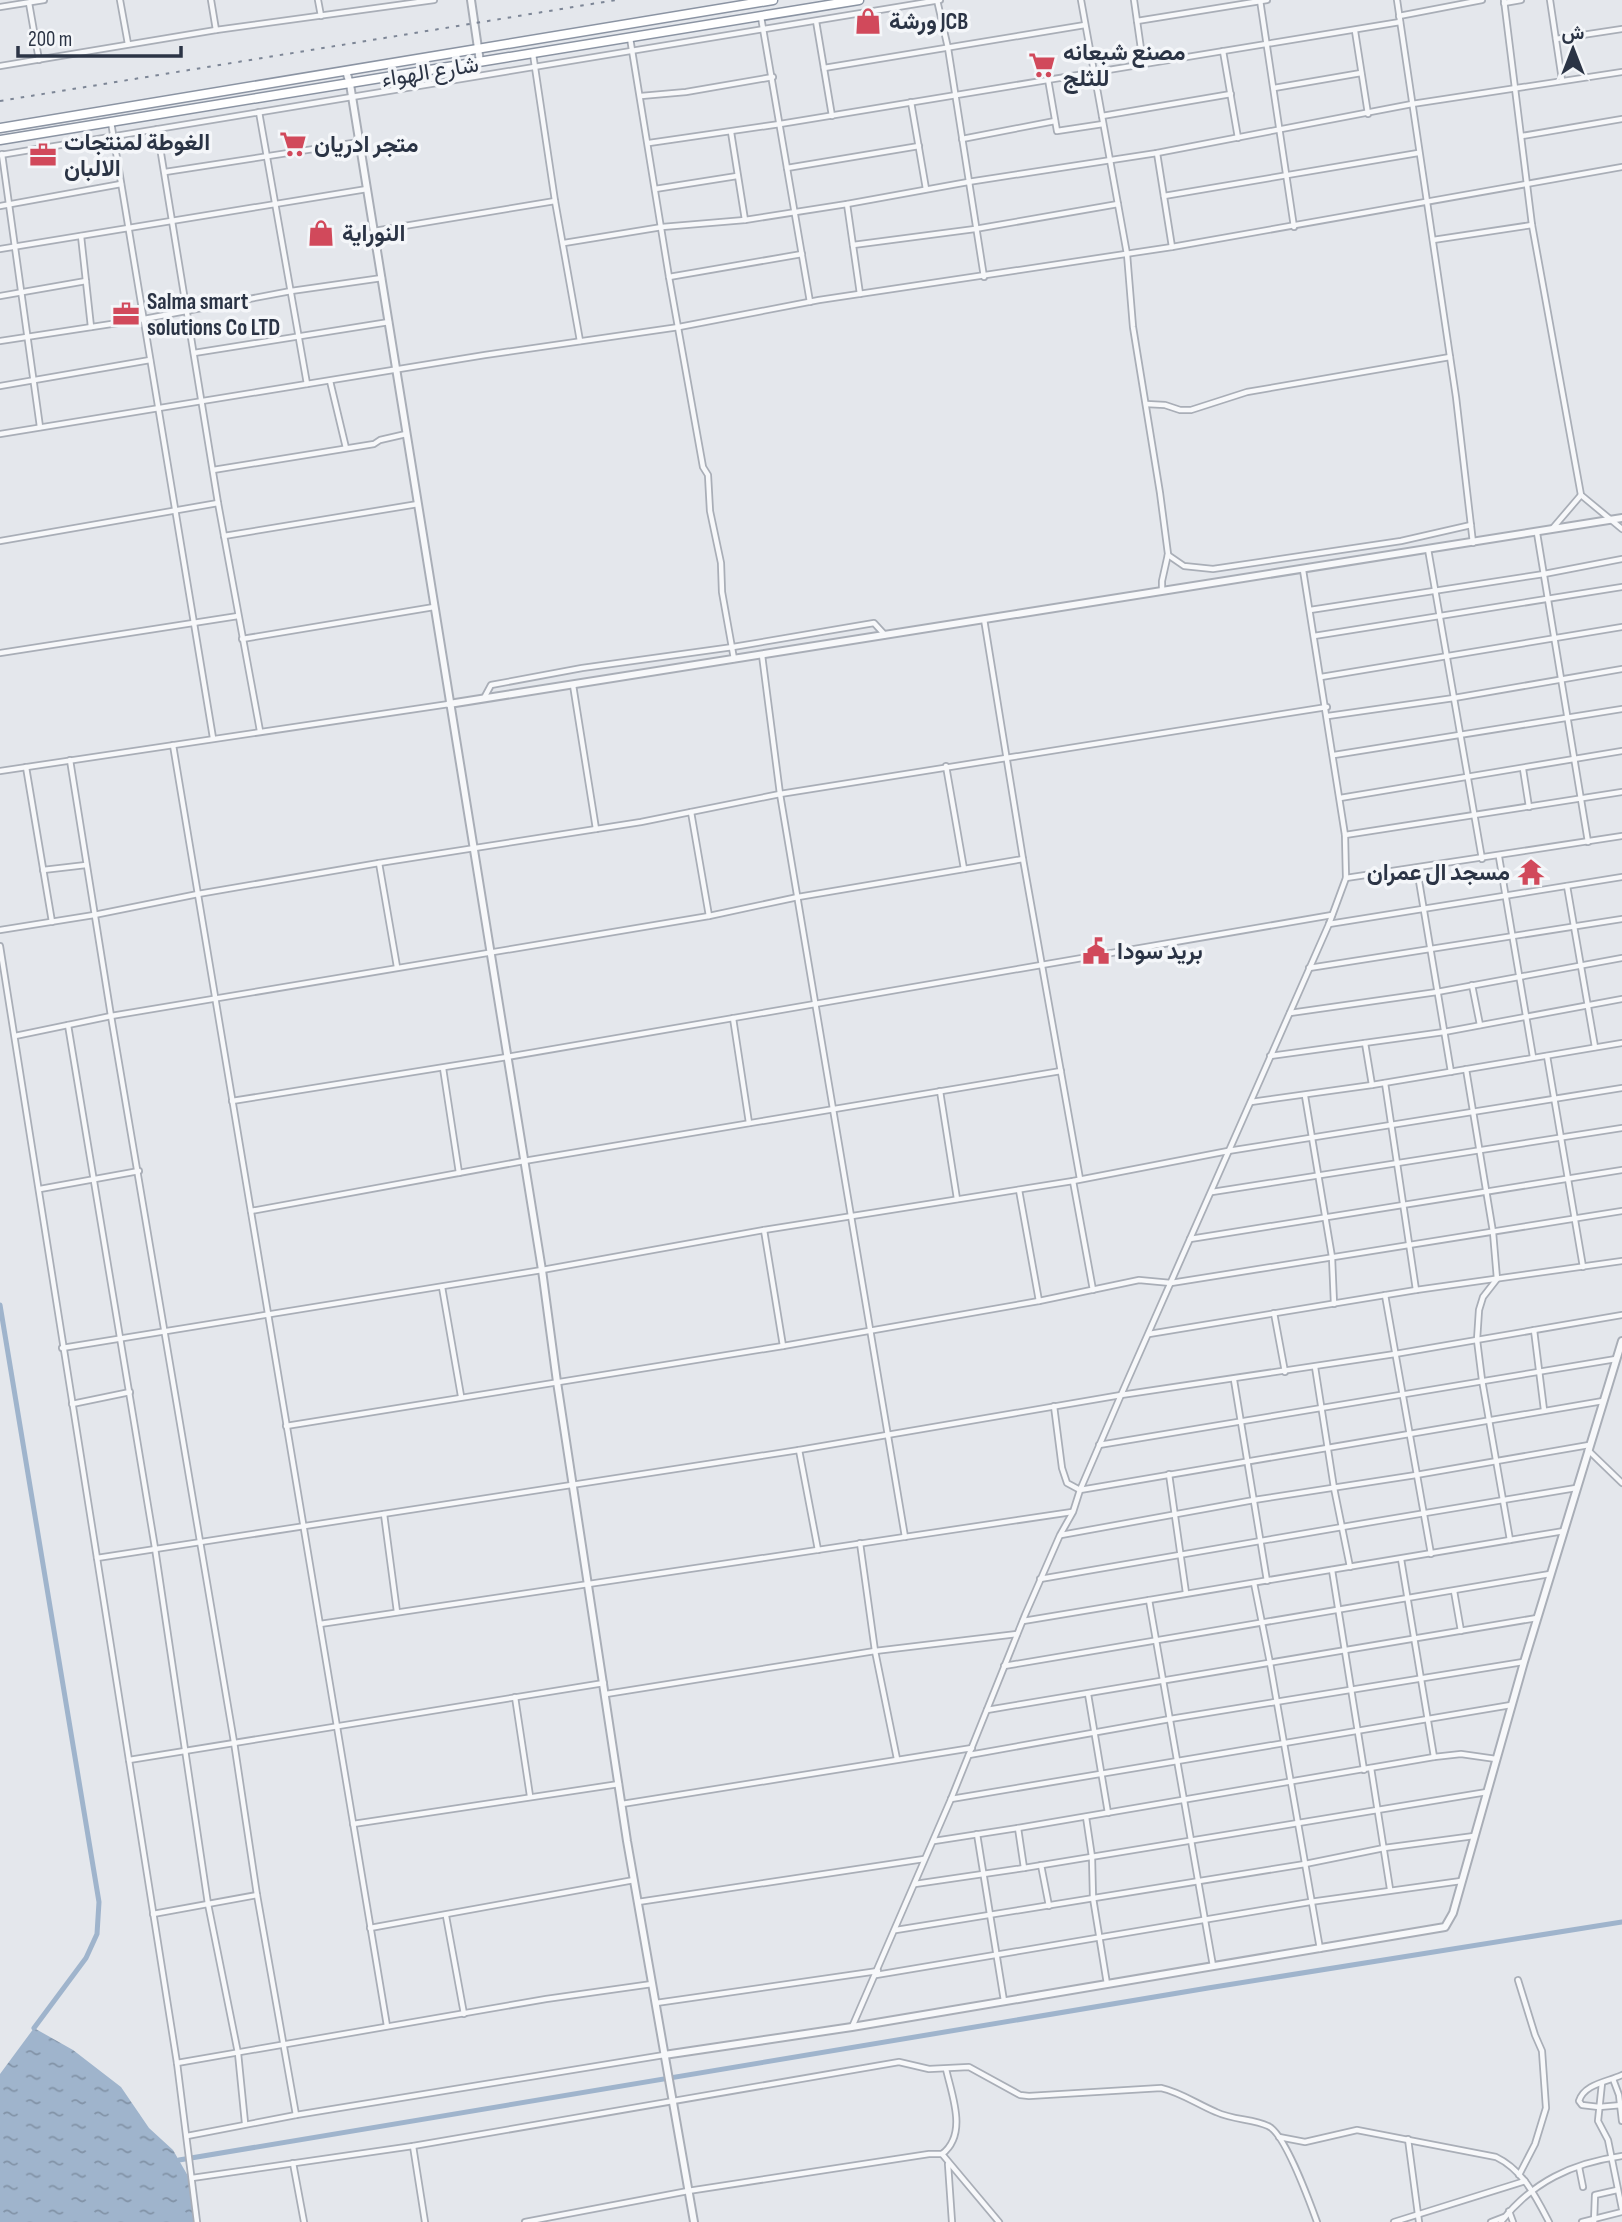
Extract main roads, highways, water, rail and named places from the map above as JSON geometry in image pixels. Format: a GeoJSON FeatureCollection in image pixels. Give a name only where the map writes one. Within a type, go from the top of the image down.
{"type":"FeatureCollection","features":[{"type":"Feature","properties":{"kind":"highway","name":"شارع الهواء"},"geometry":{"type":"LineString","coordinates":[[0,128],[773,0]]}},
{"type":"Feature","properties":{"kind":"highway","name":"شارع الهواء"},"geometry":{"type":"LineString","coordinates":[[0,140],[859,0]]}},
{"type":"Feature","properties":{"kind":"water"},"geometry":{"type":"Polygon","coordinates":[[[34,2028],[73,2050],[121,2087],[149,2128],[173,2150],[188,2176],[195,2222],[0,2222],[0,2074],[34,2028]]]}},
{"type":"Feature","properties":{"kind":"waterway"},"geometry":{"type":"LineString","coordinates":[[0,1305],[99,1902],[97,1934],[86,1958],[34,2028]]}},
{"type":"Feature","properties":{"kind":"waterway"},"geometry":{"type":"LineString","coordinates":[[179,2160],[1208,1988],[1622,1922]]}},
{"type":"Feature","properties":{"kind":"railway"},"geometry":{"type":"LineString","coordinates":[[0,101],[616,0]]}},
{"type":"Feature","properties":{"kind":"place","name":"ورشة JCB"},"geometry":{"type":"Point","coordinates":[868,21]}},
{"type":"Feature","properties":{"kind":"place","name":"مصنع شبعانه للثلج"},"geometry":{"type":"Point","coordinates":[1042,65]}},
{"type":"Feature","properties":{"kind":"place","name":"متجر ادريان"},"geometry":{"type":"Point","coordinates":[293,144]}},
{"type":"Feature","properties":{"kind":"place","name":"الغوطة لمنتجات الالبان"},"geometry":{"type":"Point","coordinates":[43,155]}},
{"type":"Feature","properties":{"kind":"place","name":"النوراية"},"geometry":{"type":"Point","coordinates":[321,233]}},
{"type":"Feature","properties":{"kind":"place","name":"Salma smart solutions Co LTD"},"geometry":{"type":"Point","coordinates":[126,314]}},
{"type":"Feature","properties":{"kind":"place","name":"مسجد ال عمران"},"geometry":{"type":"Point","coordinates":[1531,872]}},
{"type":"Feature","properties":{"kind":"place","name":"بريد سودا"},"geometry":{"type":"Point","coordinates":[1096,951]}}]}
